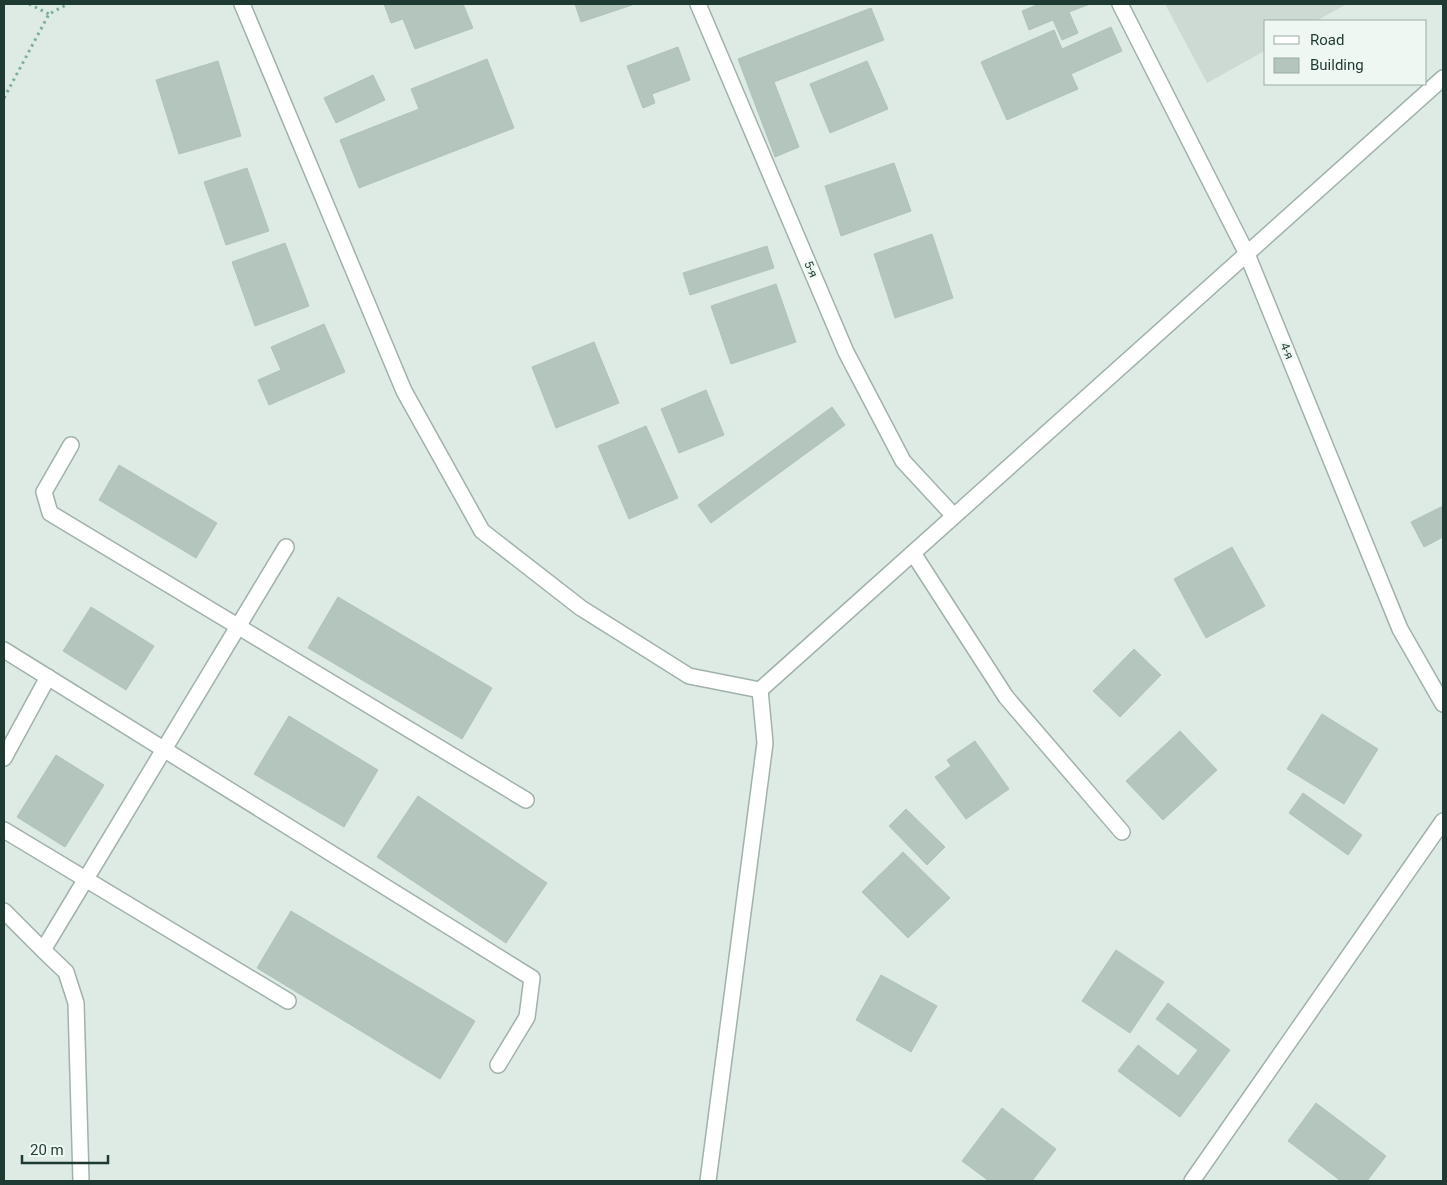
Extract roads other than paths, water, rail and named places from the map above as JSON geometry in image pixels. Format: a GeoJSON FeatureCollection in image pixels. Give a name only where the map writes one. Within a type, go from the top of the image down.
{"type":"FeatureCollection","features":[{"type":"Feature","properties":{"kind":"street"},"geometry":{"type":"LineString","coordinates":[[242,4],[404,391],[482,531],[581,608],[689,676],[760,690]]}},
{"type":"Feature","properties":{"kind":"street","name":"5-я"},"geometry":{"type":"LineString","coordinates":[[698,4],[846,352],[903,461],[954,516]]}},
{"type":"Feature","properties":{"kind":"street","name":"4-я"},"geometry":{"type":"LineString","coordinates":[[1120,4],[1247,254],[1400,629],[1443,704]]}},
{"type":"Feature","properties":{"kind":"street"},"geometry":{"type":"LineString","coordinates":[[760,690],[1443,78]]}},
{"type":"Feature","properties":{"kind":"street"},"geometry":{"type":"LineString","coordinates":[[71,445],[44,492],[50,513],[526,800]]}},
{"type":"Feature","properties":{"kind":"street"},"geometry":{"type":"LineString","coordinates":[[43,950],[286,547]]}},
{"type":"Feature","properties":{"kind":"street"},"geometry":{"type":"LineString","coordinates":[[913,553],[1006,697],[1122,832]]}},
{"type":"Feature","properties":{"kind":"street"},"geometry":{"type":"LineString","coordinates":[[4,650],[532,978],[527,1016],[498,1065]]}},
{"type":"Feature","properties":{"kind":"street"},"geometry":{"type":"LineString","coordinates":[[4,758],[48,678]]}},
{"type":"Feature","properties":{"kind":"street"},"geometry":{"type":"LineString","coordinates":[[708,1181],[765,744],[760,690]]}},
{"type":"Feature","properties":{"kind":"street"},"geometry":{"type":"LineString","coordinates":[[1192,1181],[1443,821]]}},
{"type":"Feature","properties":{"kind":"street"},"geometry":{"type":"LineString","coordinates":[[4,830],[288,1001]]}},
{"type":"Feature","properties":{"kind":"street"},"geometry":{"type":"LineString","coordinates":[[4,911],[66,972],[76,1003],[81,1181]]}}]}
